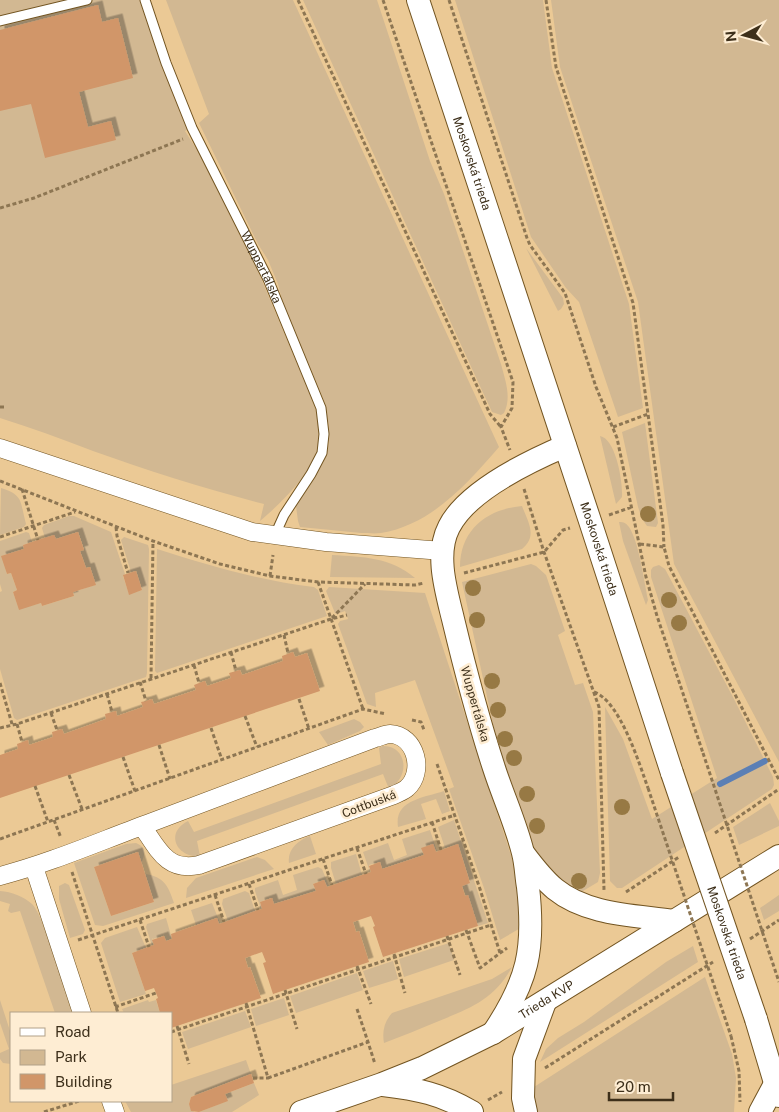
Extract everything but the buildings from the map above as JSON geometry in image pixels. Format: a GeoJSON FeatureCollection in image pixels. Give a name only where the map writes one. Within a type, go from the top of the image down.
{"type":"FeatureCollection","features":[{"type":"Feature","properties":{"kind":"street","name":"Moskovská trieda"},"geometry":{"type":"LineString","coordinates":[[418,0],[672,774],[756,1019],[777,1090]]}},
{"type":"Feature","properties":{"kind":"street","name":"Wuppertálska"},"geometry":{"type":"LineString","coordinates":[[524,854],[494,770],[472,699],[447,594],[443,551],[448,528],[460,511],[471,500],[517,469],[565,446]]}},
{"type":"Feature","properties":{"kind":"street"},"geometry":{"type":"LineString","coordinates":[[0,448],[252,532],[326,542],[443,551]]}},
{"type":"Feature","properties":{"kind":"street","name":"Cottbuská"},"geometry":{"type":"LineString","coordinates":[[0,876],[34,867],[67,854],[375,738],[389,734],[400,736],[408,742],[416,754],[417,768],[414,780],[407,788],[394,795],[200,865],[186,867],[173,864],[162,854],[142,826]]}},
{"type":"Feature","properties":{"kind":"street"},"geometry":{"type":"LineString","coordinates":[[524,854],[545,880],[555,889],[580,904],[599,909],[674,921]]}},
{"type":"Feature","properties":{"kind":"street"},"geometry":{"type":"LineString","coordinates":[[494,1033],[511,1006],[528,963],[531,910],[524,854]]}},
{"type":"Feature","properties":{"kind":"street","name":"Trieda KVP"},"geometry":{"type":"LineString","coordinates":[[300,1112],[422,1068],[494,1033],[779,856]]}},
{"type":"Feature","properties":{"kind":"street"},"geometry":{"type":"LineString","coordinates":[[34,867],[82,1012]]}},
{"type":"Feature","properties":{"kind":"street"},"geometry":{"type":"LineString","coordinates":[[526,1112],[523,1081],[524,1059],[544,1002]]}},
{"type":"Feature","properties":{"kind":"street"},"geometry":{"type":"LineString","coordinates":[[382,1084],[437,1095],[455,1101],[470,1111]]}},
{"type":"Feature","properties":{"kind":"street"},"geometry":{"type":"LineString","coordinates":[[750,1110],[777,1090]]}},
{"type":"Feature","properties":{"kind":"lane"},"geometry":{"type":"LineString","coordinates":[[0,21],[87,0]]}},
{"type":"Feature","properties":{"kind":"lane","name":"Wuppertálska"},"geometry":{"type":"LineString","coordinates":[[146,0],[148,12],[166,63],[194,133],[268,279],[321,408],[324,434],[322,453],[311,474],[284,515],[275,535]]}},
{"type":"Feature","properties":{"kind":"path"},"geometry":{"type":"LineString","coordinates":[[298,0],[490,414],[501,427],[599,707],[604,895],[588,899],[580,904]]}},
{"type":"Feature","properties":{"kind":"path"},"geometry":{"type":"LineString","coordinates":[[383,0],[513,382],[512,408],[501,427]]}},
{"type":"Feature","properties":{"kind":"path"},"geometry":{"type":"LineString","coordinates":[[449,0],[526,238],[565,292],[596,387],[616,438],[646,577],[657,616],[779,982]]}},
{"type":"Feature","properties":{"kind":"path"},"geometry":{"type":"LineString","coordinates":[[546,0],[556,67],[633,303],[663,525],[664,547],[669,566],[779,780]]}},
{"type":"Feature","properties":{"kind":"path"},"geometry":{"type":"LineString","coordinates":[[0,208],[34,198],[194,133]]}},
{"type":"Feature","properties":{"kind":"path"},"geometry":{"type":"LineString","coordinates":[[612,427],[648,414]]}},
{"type":"Feature","properties":{"kind":"path"},"geometry":{"type":"LineString","coordinates":[[22,489],[38,540]]}},
{"type":"Feature","properties":{"kind":"path"},"geometry":{"type":"LineString","coordinates":[[0,537],[75,512]]}},
{"type":"Feature","properties":{"kind":"path"},"geometry":{"type":"LineString","coordinates":[[116,527],[128,573]]}},
{"type":"Feature","properties":{"kind":"path"},"geometry":{"type":"LineString","coordinates":[[151,678],[153,541]]}},
{"type":"Feature","properties":{"kind":"path"},"geometry":{"type":"LineString","coordinates":[[640,544],[664,547]]}},
{"type":"Feature","properties":{"kind":"path"},"geometry":{"type":"LineString","coordinates":[[0,840],[363,709],[318,582]]}},
{"type":"Feature","properties":{"kind":"path"},"geometry":{"type":"LineString","coordinates":[[331,618],[365,584]]}},
{"type":"Feature","properties":{"kind":"path"},"geometry":{"type":"LineString","coordinates":[[0,728],[51,713],[331,618],[347,615]]}},
{"type":"Feature","properties":{"kind":"path"},"geometry":{"type":"LineString","coordinates":[[284,635],[288,654]]}},
{"type":"Feature","properties":{"kind":"path"},"geometry":{"type":"LineString","coordinates":[[231,652],[236,671]]}},
{"type":"Feature","properties":{"kind":"path"},"geometry":{"type":"LineString","coordinates":[[194,665],[199,683]]}},
{"type":"Feature","properties":{"kind":"path"},"geometry":{"type":"LineString","coordinates":[[140,682],[146,701]]}},
{"type":"Feature","properties":{"kind":"path"},"geometry":{"type":"LineString","coordinates":[[0,683],[12,724]]}},
{"type":"Feature","properties":{"kind":"path"},"geometry":{"type":"LineString","coordinates":[[594,692],[601,694],[609,703],[632,743],[731,1036],[750,1110]]}},
{"type":"Feature","properties":{"kind":"path"},"geometry":{"type":"LineString","coordinates":[[107,694],[112,712]]}},
{"type":"Feature","properties":{"kind":"path"},"geometry":{"type":"LineString","coordinates":[[299,699],[309,729]]}},
{"type":"Feature","properties":{"kind":"path"},"geometry":{"type":"LineString","coordinates":[[51,713],[56,730]]}},
{"type":"Feature","properties":{"kind":"path"},"geometry":{"type":"LineString","coordinates":[[245,716],[257,747]]}},
{"type":"Feature","properties":{"kind":"path"},"geometry":{"type":"LineString","coordinates":[[17,724],[22,742]]}},
{"type":"Feature","properties":{"kind":"path"},"geometry":{"type":"LineString","coordinates":[[211,728],[222,760]]}},
{"type":"Feature","properties":{"kind":"path"},"geometry":{"type":"LineString","coordinates":[[159,745],[170,778]]}},
{"type":"Feature","properties":{"kind":"path"},"geometry":{"type":"LineString","coordinates":[[123,757],[135,791]]}},
{"type":"Feature","properties":{"kind":"path"},"geometry":{"type":"LineString","coordinates":[[69,775],[82,810]]}},
{"type":"Feature","properties":{"kind":"path"},"geometry":{"type":"LineString","coordinates":[[35,786],[48,822]]}},
{"type":"Feature","properties":{"kind":"path"},"geometry":{"type":"LineString","coordinates":[[712,835],[779,790]]}},
{"type":"Feature","properties":{"kind":"path"},"geometry":{"type":"LineString","coordinates":[[92,936],[455,815],[500,953]]}},
{"type":"Feature","properties":{"kind":"path"},"geometry":{"type":"LineString","coordinates":[[54,820],[67,854],[118,1012]]}},
{"type":"Feature","properties":{"kind":"path"},"geometry":{"type":"LineString","coordinates":[[432,822],[441,850]]}},
{"type":"Feature","properties":{"kind":"path"},"geometry":{"type":"LineString","coordinates":[[357,848],[366,874]]}},
{"type":"Feature","properties":{"kind":"path"},"geometry":{"type":"LineString","coordinates":[[623,892],[687,852]]}},
{"type":"Feature","properties":{"kind":"path"},"geometry":{"type":"LineString","coordinates":[[323,859],[332,885]]}},
{"type":"Feature","properties":{"kind":"path"},"geometry":{"type":"LineString","coordinates":[[248,884],[258,910]]}},
{"type":"Feature","properties":{"kind":"path"},"geometry":{"type":"LineString","coordinates":[[214,895],[224,922]]}},
{"type":"Feature","properties":{"kind":"path"},"geometry":{"type":"LineString","coordinates":[[140,920],[149,947]]}},
{"type":"Feature","properties":{"kind":"path"},"geometry":{"type":"LineString","coordinates":[[745,942],[779,920]]}},
{"type":"Feature","properties":{"kind":"path"},"geometry":{"type":"LineString","coordinates":[[172,1031],[226,1011],[448,937],[492,925]]}},
{"type":"Feature","properties":{"kind":"path"},"geometry":{"type":"LineString","coordinates":[[467,931],[480,968],[530,929]]}},
{"type":"Feature","properties":{"kind":"path"},"geometry":{"type":"LineString","coordinates":[[448,937],[460,975]]}},
{"type":"Feature","properties":{"kind":"path"},"geometry":{"type":"LineString","coordinates":[[394,955],[405,993]]}},
{"type":"Feature","properties":{"kind":"path"},"geometry":{"type":"LineString","coordinates":[[470,1111],[553,1064],[720,958]]}},
{"type":"Feature","properties":{"kind":"path"},"geometry":{"type":"LineString","coordinates":[[358,968],[371,1004]]}},
{"type":"Feature","properties":{"kind":"path"},"geometry":{"type":"LineString","coordinates":[[285,992],[297,1028]]}},
{"type":"Feature","properties":{"kind":"path"},"geometry":{"type":"LineString","coordinates":[[116,1007],[156,993]]}},
{"type":"Feature","properties":{"kind":"path"},"geometry":{"type":"LineString","coordinates":[[247,1005],[268,1078]]}},
{"type":"Feature","properties":{"kind":"path"},"geometry":{"type":"LineString","coordinates":[[357,1009],[382,1084]]}},
{"type":"Feature","properties":{"kind":"path"},"geometry":{"type":"LineString","coordinates":[[178,1028],[190,1064]]}},
{"type":"Feature","properties":{"kind":"path"},"geometry":{"type":"LineString","coordinates":[[253,1078],[268,1078],[368,1042]]}},
{"type":"Feature","properties":{"kind":"path"},"geometry":{"type":"LineString","coordinates":[[44,1112],[76,1102]]}},
{"type":"Feature","properties":{"kind":"green space"},"geometry":{"type":"Polygon","coordinates":[[[0,0],[146,0],[192,128],[185,131],[199,153],[247,245],[315,406],[319,438],[315,458],[310,468],[294,488],[260,521],[264,504],[156,473],[0,418],[0,0]]]}},
{"type":"Feature","properties":{"kind":"green space"},"geometry":{"type":"Polygon","coordinates":[[[166,0],[293,0],[499,447],[447,501],[432,512],[399,529],[381,533],[361,533],[300,527],[296,506],[325,458],[329,443],[329,426],[324,401],[283,304],[278,284],[268,260],[258,244],[199,123],[209,114],[166,0]]]}},
{"type":"Feature","properties":{"kind":"green space"},"geometry":{"type":"Polygon","coordinates":[[[303,0],[377,0],[430,161],[444,194],[501,364],[508,395],[504,413],[501,415],[492,412],[303,0]]]}},
{"type":"Feature","properties":{"kind":"green space"},"geometry":{"type":"Polygon","coordinates":[[[455,0],[543,0],[552,68],[629,304],[643,408],[618,417],[579,302],[566,288],[531,237],[455,0]]]}},
{"type":"Feature","properties":{"kind":"green space"},"geometry":{"type":"Polygon","coordinates":[[[551,0],[779,0],[779,762],[674,564],[638,302],[560,67],[551,0]]]}},
{"type":"Feature","properties":{"kind":"green space"},"geometry":{"type":"Polygon","coordinates":[[[526,248],[563,298],[564,304],[558,311],[526,248]]]}},
{"type":"Feature","properties":{"kind":"green space"},"geometry":{"type":"Polygon","coordinates":[[[645,423],[658,523],[656,527],[647,526],[642,519],[622,432],[645,423]]]}},
{"type":"Feature","properties":{"kind":"green space"},"geometry":{"type":"Polygon","coordinates":[[[600,436],[606,439],[610,445],[617,462],[622,497],[616,504],[600,436]]]}},
{"type":"Feature","properties":{"kind":"green space"},"geometry":{"type":"Polygon","coordinates":[[[1,488],[14,493],[20,500],[26,524],[24,527],[0,535],[1,488]]]}},
{"type":"Feature","properties":{"kind":"green space"},"geometry":{"type":"Polygon","coordinates":[[[522,506],[531,534],[527,544],[522,549],[460,567],[461,554],[465,542],[470,532],[478,524],[498,512],[522,506]]]}},
{"type":"Feature","properties":{"kind":"green space"},"geometry":{"type":"Polygon","coordinates":[[[74,516],[111,532],[125,574],[123,576],[129,594],[142,590],[136,571],[131,572],[121,540],[124,537],[148,545],[146,677],[17,720],[14,718],[0,669],[0,592],[2,591],[0,584],[0,541],[26,532],[29,533],[32,542],[23,545],[24,549],[2,556],[7,574],[11,573],[17,590],[13,592],[19,609],[41,603],[42,606],[74,596],[73,592],[95,585],[90,567],[86,568],[80,551],[84,549],[78,532],[56,539],[45,538],[42,528],[44,525],[74,516]]]}},
{"type":"Feature","properties":{"kind":"green space"},"geometry":{"type":"Polygon","coordinates":[[[619,522],[625,523],[628,526],[636,542],[648,600],[646,605],[623,541],[619,522]]]}},
{"type":"Feature","properties":{"kind":"green space"},"geometry":{"type":"Polygon","coordinates":[[[157,549],[215,567],[314,587],[318,590],[327,616],[157,673],[155,671],[157,549]]]}},
{"type":"Feature","properties":{"kind":"green space"},"geometry":{"type":"Polygon","coordinates":[[[332,555],[376,559],[396,566],[415,578],[330,577],[332,555]]]}},
{"type":"Feature","properties":{"kind":"green space"},"geometry":{"type":"Polygon","coordinates":[[[531,564],[546,575],[565,631],[558,635],[575,685],[583,683],[593,712],[600,873],[598,882],[578,894],[567,887],[536,854],[496,738],[462,582],[531,564]]]}},
{"type":"Feature","properties":{"kind":"green space"},"geometry":{"type":"Polygon","coordinates":[[[659,565],[665,569],[734,699],[773,777],[774,785],[772,789],[622,888],[617,888],[610,881],[605,707],[623,739],[652,819],[717,778],[651,577],[653,567],[659,565]]]}},
{"type":"Feature","properties":{"kind":"green space"},"geometry":{"type":"Polygon","coordinates":[[[329,587],[425,593],[523,892],[524,926],[500,940],[449,789],[454,787],[415,680],[375,693],[376,707],[367,704],[338,624],[340,621],[348,619],[345,611],[335,613],[326,591],[329,587]]]}},
{"type":"Feature","properties":{"kind":"green space"},"geometry":{"type":"Polygon","coordinates":[[[354,719],[364,727],[360,731],[328,745],[319,732],[354,719]]]}},
{"type":"Feature","properties":{"kind":"green space"},"geometry":{"type":"Polygon","coordinates":[[[382,746],[396,750],[401,755],[403,762],[401,777],[389,789],[383,774],[197,841],[200,856],[192,856],[185,853],[176,844],[177,832],[188,821],[194,832],[381,764],[379,748],[382,746]]]}},
{"type":"Feature","properties":{"kind":"green space"},"geometry":{"type":"Polygon","coordinates":[[[444,791],[450,811],[442,814],[436,799],[421,804],[426,819],[398,827],[398,818],[405,806],[419,798],[444,791]]]}},
{"type":"Feature","properties":{"kind":"green space"},"geometry":{"type":"Polygon","coordinates":[[[770,803],[779,821],[779,826],[739,845],[733,827],[770,803]]]}},
{"type":"Feature","properties":{"kind":"green space"},"geometry":{"type":"Polygon","coordinates":[[[454,820],[488,923],[478,926],[462,886],[470,882],[458,845],[445,848],[438,827],[454,820]]]}},
{"type":"Feature","properties":{"kind":"green space"},"geometry":{"type":"Polygon","coordinates":[[[430,830],[437,851],[422,848],[424,855],[382,869],[380,862],[369,865],[370,872],[363,852],[388,843],[394,860],[407,855],[402,839],[430,830]]]}},
{"type":"Feature","properties":{"kind":"green space"},"geometry":{"type":"Polygon","coordinates":[[[310,836],[316,854],[289,863],[290,854],[294,846],[310,836]]]}},
{"type":"Feature","properties":{"kind":"green space"},"geometry":{"type":"Polygon","coordinates":[[[136,843],[142,847],[144,852],[141,864],[137,852],[94,867],[111,916],[154,902],[145,874],[157,877],[164,883],[170,891],[174,903],[103,926],[95,925],[74,863],[126,844],[136,843]]]}},
{"type":"Feature","properties":{"kind":"green space"},"geometry":{"type":"Polygon","coordinates":[[[356,854],[362,875],[336,884],[331,862],[356,854]]]}},
{"type":"Feature","properties":{"kind":"green space"},"geometry":{"type":"Polygon","coordinates":[[[257,857],[265,860],[274,869],[186,898],[187,888],[196,878],[257,857]]]}},
{"type":"Feature","properties":{"kind":"green space"},"geometry":{"type":"Polygon","coordinates":[[[318,867],[322,869],[329,886],[327,887],[324,880],[313,884],[316,891],[274,904],[271,898],[260,902],[261,909],[255,888],[278,880],[283,895],[297,890],[293,875],[318,867]]]}},
{"type":"Feature","properties":{"kind":"green space"},"geometry":{"type":"Polygon","coordinates":[[[65,883],[69,885],[85,930],[83,934],[70,938],[59,899],[59,886],[65,883]]]}},
{"type":"Feature","properties":{"kind":"green space"},"geometry":{"type":"Polygon","coordinates":[[[0,891],[13,893],[29,901],[37,911],[54,955],[72,1012],[55,1012],[20,911],[11,913],[8,911],[10,904],[0,901],[0,891]]]}},
{"type":"Feature","properties":{"kind":"green space"},"geometry":{"type":"Polygon","coordinates":[[[245,891],[249,893],[255,911],[228,921],[222,904],[223,899],[245,891]]]}},
{"type":"Feature","properties":{"kind":"green space"},"geometry":{"type":"Polygon","coordinates":[[[779,895],[779,911],[764,920],[760,908],[779,895]]]}},
{"type":"Feature","properties":{"kind":"green space"},"geometry":{"type":"Polygon","coordinates":[[[212,903],[220,923],[216,917],[196,925],[191,910],[212,903]]]}},
{"type":"Feature","properties":{"kind":"green space"},"geometry":{"type":"Polygon","coordinates":[[[166,918],[172,939],[166,941],[163,934],[163,936],[152,938],[154,945],[152,946],[146,927],[147,924],[166,918]]]}},
{"type":"Feature","properties":{"kind":"green space"},"geometry":{"type":"Polygon","coordinates":[[[137,927],[146,948],[132,953],[146,994],[120,1002],[101,943],[105,938],[137,927]]]}},
{"type":"Feature","properties":{"kind":"green space"},"geometry":{"type":"Polygon","coordinates":[[[449,943],[454,960],[404,977],[399,959],[449,943]]]}},
{"type":"Feature","properties":{"kind":"green space"},"geometry":{"type":"Polygon","coordinates":[[[693,946],[698,962],[540,1062],[546,1049],[558,1038],[584,1022],[666,962],[693,946]]]}},
{"type":"Feature","properties":{"kind":"green space"},"geometry":{"type":"Polygon","coordinates":[[[393,961],[398,979],[369,988],[363,971],[393,961]]]}},
{"type":"Feature","properties":{"kind":"green space"},"geometry":{"type":"Polygon","coordinates":[[[512,967],[490,995],[472,1007],[384,1043],[384,1027],[392,1013],[492,979],[512,967]]]}},
{"type":"Feature","properties":{"kind":"green space"},"geometry":{"type":"Polygon","coordinates":[[[357,973],[363,990],[296,1013],[290,996],[357,973]]]}},
{"type":"Feature","properties":{"kind":"green space"},"geometry":{"type":"Polygon","coordinates":[[[705,977],[732,1054],[736,1078],[734,1112],[537,1112],[534,1104],[534,1087],[705,977]]]}},
{"type":"Feature","properties":{"kind":"green space"},"geometry":{"type":"Polygon","coordinates":[[[284,998],[289,1015],[256,1026],[251,1009],[284,998]]]}},
{"type":"Feature","properties":{"kind":"green space"},"geometry":{"type":"Polygon","coordinates":[[[0,1000],[10,1031],[10,1064],[3,1063],[0,1059],[0,1053],[9,1049],[0,1023],[0,1000]]]}},
{"type":"Feature","properties":{"kind":"green space"},"geometry":{"type":"Polygon","coordinates":[[[148,1000],[149,1002],[156,1000],[160,1012],[124,1012],[122,1009],[148,1000]]]}},
{"type":"Feature","properties":{"kind":"green space"},"geometry":{"type":"Polygon","coordinates":[[[245,1011],[251,1027],[188,1049],[182,1032],[245,1011]]]}},
{"type":"Feature","properties":{"kind":"green space"},"geometry":{"type":"Polygon","coordinates":[[[246,1060],[251,1074],[191,1097],[189,1104],[194,1112],[131,1112],[126,1102],[172,1102],[172,1085],[246,1060]]]}},
{"type":"Feature","properties":{"kind":"green space"},"geometry":{"type":"Polygon","coordinates":[[[254,1083],[259,1095],[232,1112],[199,1112],[227,1101],[225,1094],[254,1083]]]}},
{"type":"Feature","properties":{"kind":"waterway"},"geometry":{"type":"LineString","coordinates":[[720,784],[765,761]]}}]}
